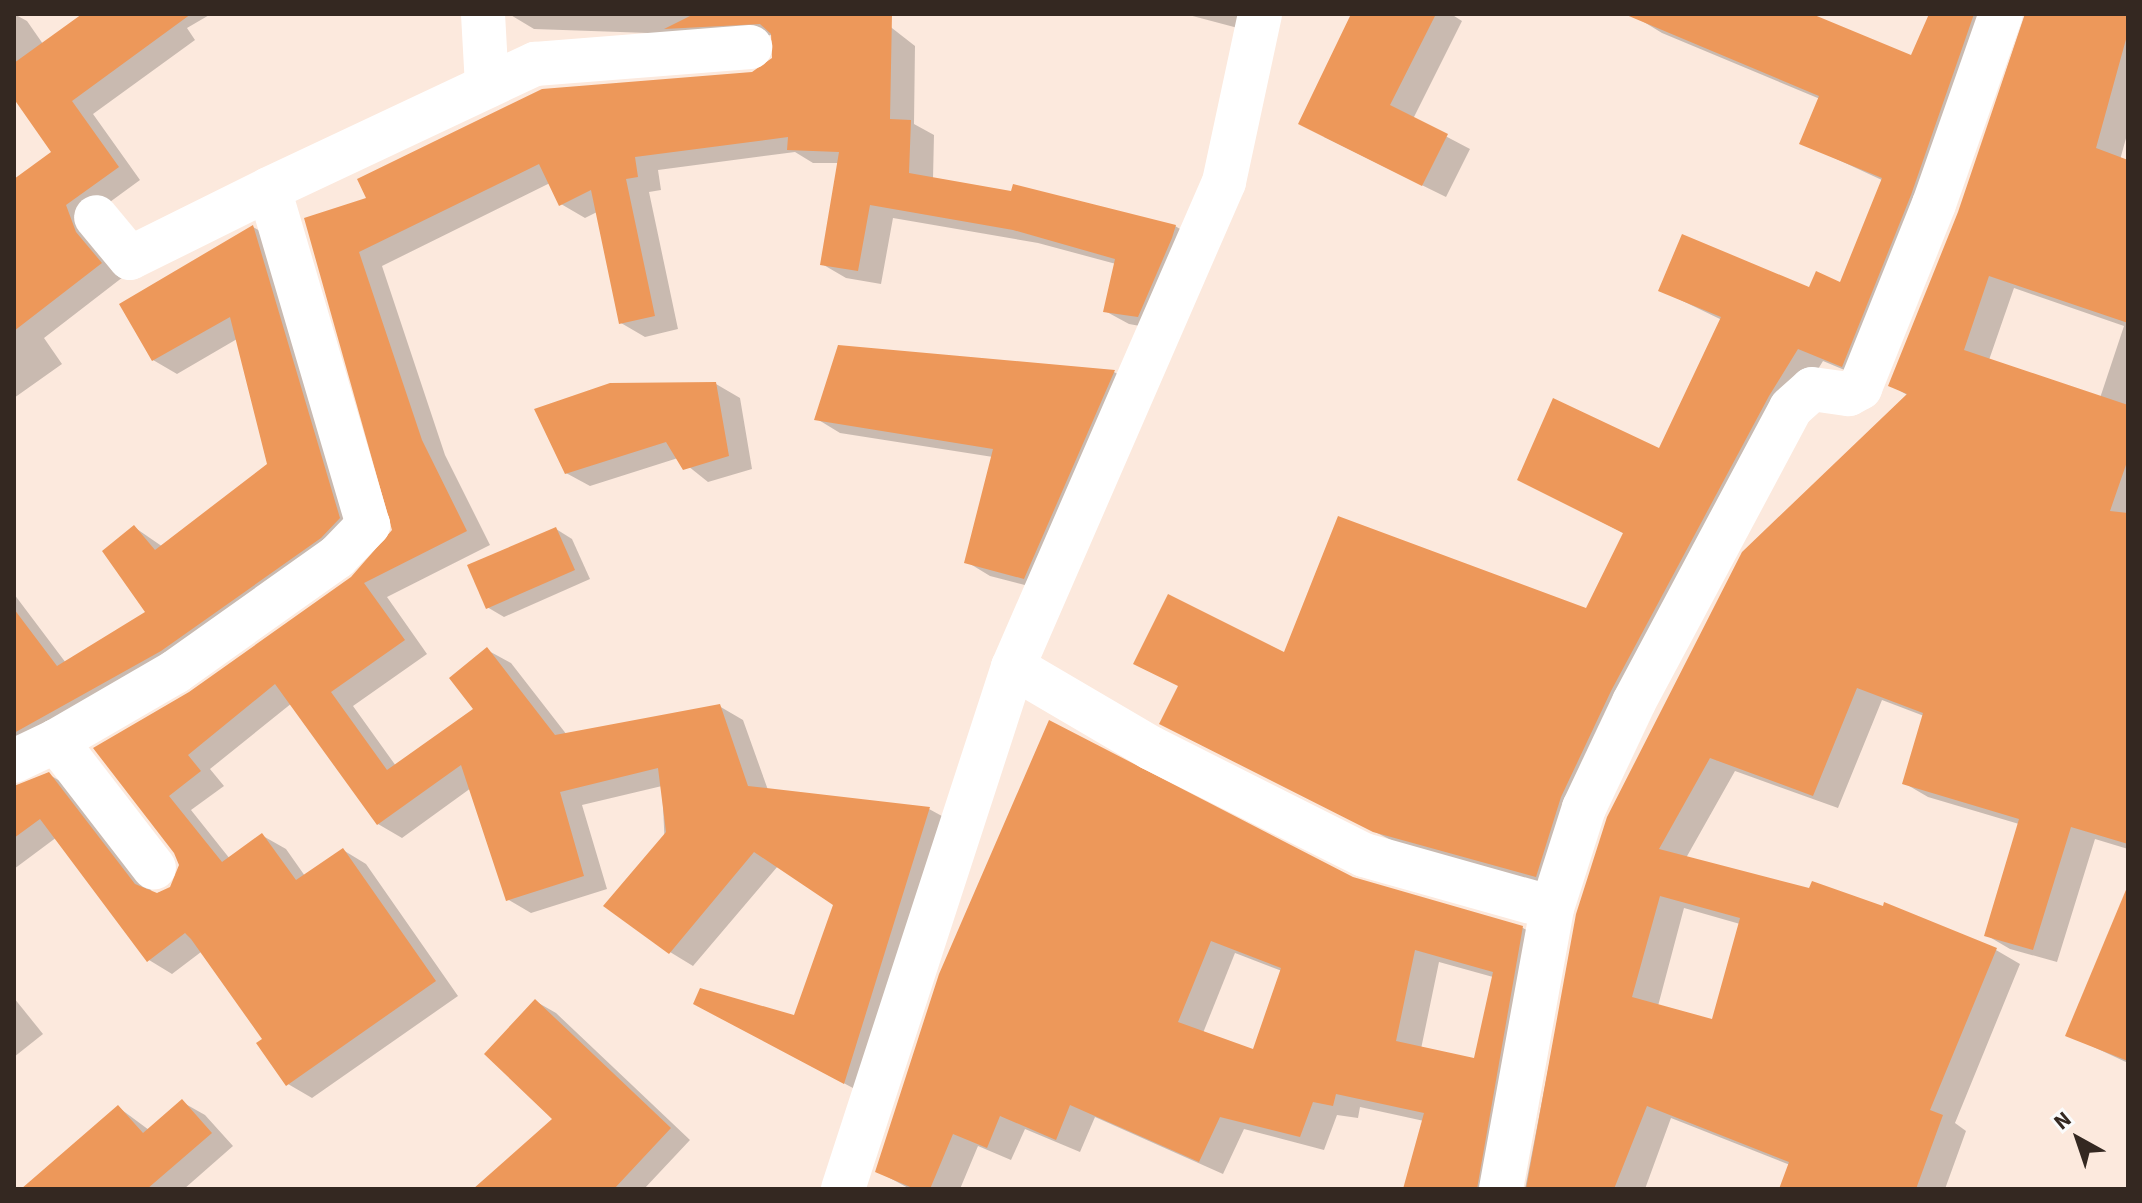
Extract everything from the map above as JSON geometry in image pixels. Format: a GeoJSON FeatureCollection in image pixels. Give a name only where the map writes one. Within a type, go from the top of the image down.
{"type":"FeatureCollection","features":[{"type":"Feature","properties":{"kind":"street"},"geometry":{"type":"LineString","coordinates":[[483,14],[487,86]]}},
{"type":"Feature","properties":{"kind":"street"},"geometry":{"type":"LineString","coordinates":[[843,1189],[1013,667],[1224,182],[1260,14]]}},
{"type":"Feature","properties":{"kind":"street"},"geometry":{"type":"LineString","coordinates":[[1501,1189],[1552,908],[1584,808],[1634,702],[1791,408],[1812,389],[1849,394],[1860,388],[1934,204],[2001,14]]}},
{"type":"Feature","properties":{"kind":"street"},"geometry":{"type":"LineString","coordinates":[[96,217],[130,258],[535,64],[750,47]]}},
{"type":"Feature","properties":{"kind":"street"},"geometry":{"type":"LineString","coordinates":[[14,761],[56,741],[175,672],[337,557],[368,525],[269,189]]}},
{"type":"Feature","properties":{"kind":"street"},"geometry":{"type":"LineString","coordinates":[[1013,667],[1178,763],[1364,855],[1552,908]]}},
{"type":"Feature","properties":{"kind":"street"},"geometry":{"type":"LineString","coordinates":[[56,741],[154,868]]}},
{"type":"Feature","properties":{"kind":"building"},"geometry":{"type":"Polygon","coordinates":[[[82,14],[191,14],[72,101],[119,167],[66,205],[76,232],[102,263],[14,331],[14,179],[51,152],[14,99],[14,63],[82,14]]]}},
{"type":"Feature","properties":{"kind":"building"},"geometry":{"type":"Polygon","coordinates":[[[694,14],[892,14],[890,119],[911,120],[909,173],[1011,191],[1013,184],[1176,225],[1172,238],[1138,317],[1103,312],[1115,259],[1013,230],[870,205],[858,271],[820,265],[839,152],[787,150],[788,137],[635,157],[638,177],[626,179],[655,316],[619,324],[591,190],[559,206],[539,164],[359,252],[422,440],[467,531],[364,583],[405,640],[331,692],[387,770],[473,709],[449,678],[487,647],[555,735],[720,704],[748,786],[930,807],[844,1084],[693,1004],[700,988],[794,1015],[833,905],[754,852],[669,954],[603,906],[666,832],[658,768],[560,792],[584,876],[506,901],[461,765],[377,825],[275,684],[188,755],[201,771],[169,796],[222,862],[262,833],[296,880],[343,848],[436,981],[286,1086],[256,1043],[262,1039],[185,933],[147,962],[40,819],[14,838],[14,786],[49,772],[135,884],[157,893],[170,887],[179,865],[174,853],[93,748],[189,692],[351,577],[392,530],[304,218],[366,198],[357,179],[542,89],[752,72],[772,58],[771,34],[760,24],[664,29],[694,14]]]}},
{"type":"Feature","properties":{"kind":"building"},"geometry":{"type":"Polygon","coordinates":[[[1351,14],[1436,14],[1390,105],[1448,134],[1422,186],[1298,124],[1351,14]]]}},
{"type":"Feature","properties":{"kind":"building"},"geometry":{"type":"Polygon","coordinates":[[[1624,14],[1812,14],[1911,55],[1929,14],[1974,14],[1911,195],[1842,367],[1798,349],[1769,396],[1611,691],[1561,797],[1536,877],[1373,832],[1159,724],[1178,686],[1133,664],[1168,594],[1284,652],[1338,516],[1586,608],[1623,533],[1517,480],[1553,398],[1659,448],[1721,317],[1658,291],[1682,234],[1809,287],[1816,271],[1840,282],[1882,178],[1799,144],[1819,96],[1624,14]]]}},
{"type":"Feature","properties":{"kind":"building"},"geometry":{"type":"Polygon","coordinates":[[[2025,14],[2128,14],[2128,32],[2096,148],[2128,160],[2128,323],[1989,276],[1964,350],[2128,405],[2128,459],[2110,511],[2128,513],[2128,844],[2071,827],[2033,950],[1984,936],[2019,819],[1902,784],[1923,713],[1857,688],[1813,796],[1710,758],[1659,849],[1809,888],[1812,881],[1883,906],[1884,902],[1997,948],[1930,1110],[1943,1115],[1916,1189],[1779,1189],[1789,1162],[1647,1106],[1614,1189],[1526,1189],[1576,914],[1607,817],[1742,552],[1907,394],[1888,386],[1958,212],[2025,14]],[[1660,896],[1632,997],[1712,1019],[1740,918],[1660,896]]]}},
{"type":"Feature","properties":{"kind":"building"},"geometry":{"type":"Polygon","coordinates":[[[253,225],[340,518],[321,538],[161,651],[14,733],[14,609],[57,666],[145,612],[102,551],[134,525],[155,550],[267,464],[230,317],[152,361],[119,304],[253,225]]]}},
{"type":"Feature","properties":{"kind":"building"},"geometry":{"type":"Polygon","coordinates":[[[838,345],[1115,370],[1024,579],[964,563],[993,449],[814,420],[838,345]]]}},
{"type":"Feature","properties":{"kind":"building"},"geometry":{"type":"Polygon","coordinates":[[[716,382],[729,456],[683,470],[666,442],[565,474],[534,409],[610,383],[716,382]]]}},
{"type":"Feature","properties":{"kind":"building"},"geometry":{"type":"Polygon","coordinates":[[[556,527],[575,570],[486,609],[467,565],[556,527]]]}},
{"type":"Feature","properties":{"kind":"building"},"geometry":{"type":"Polygon","coordinates":[[[1049,720],[1353,877],[1523,926],[1477,1189],[1403,1189],[1424,1113],[1336,1094],[1333,1106],[1313,1102],[1300,1137],[1220,1117],[1199,1162],[1070,1105],[1056,1140],[1000,1116],[987,1148],[953,1134],[930,1189],[915,1189],[875,1172],[939,974],[1049,720]],[[1211,941],[1178,1022],[1253,1049],[1281,968],[1211,941]],[[1415,950],[1396,1041],[1474,1058],[1493,972],[1415,950]]]}},
{"type":"Feature","properties":{"kind":"building"},"geometry":{"type":"Polygon","coordinates":[[[2128,885],[2128,1061],[2065,1036],[2128,885]]]}},
{"type":"Feature","properties":{"kind":"building"},"geometry":{"type":"Polygon","coordinates":[[[535,999],[671,1128],[614,1189],[473,1189],[552,1119],[484,1054],[535,999]]]}},
{"type":"Feature","properties":{"kind":"building"},"geometry":{"type":"Polygon","coordinates":[[[182,1099],[212,1133],[147,1189],[21,1189],[118,1105],[143,1133],[182,1099]]]}}]}
